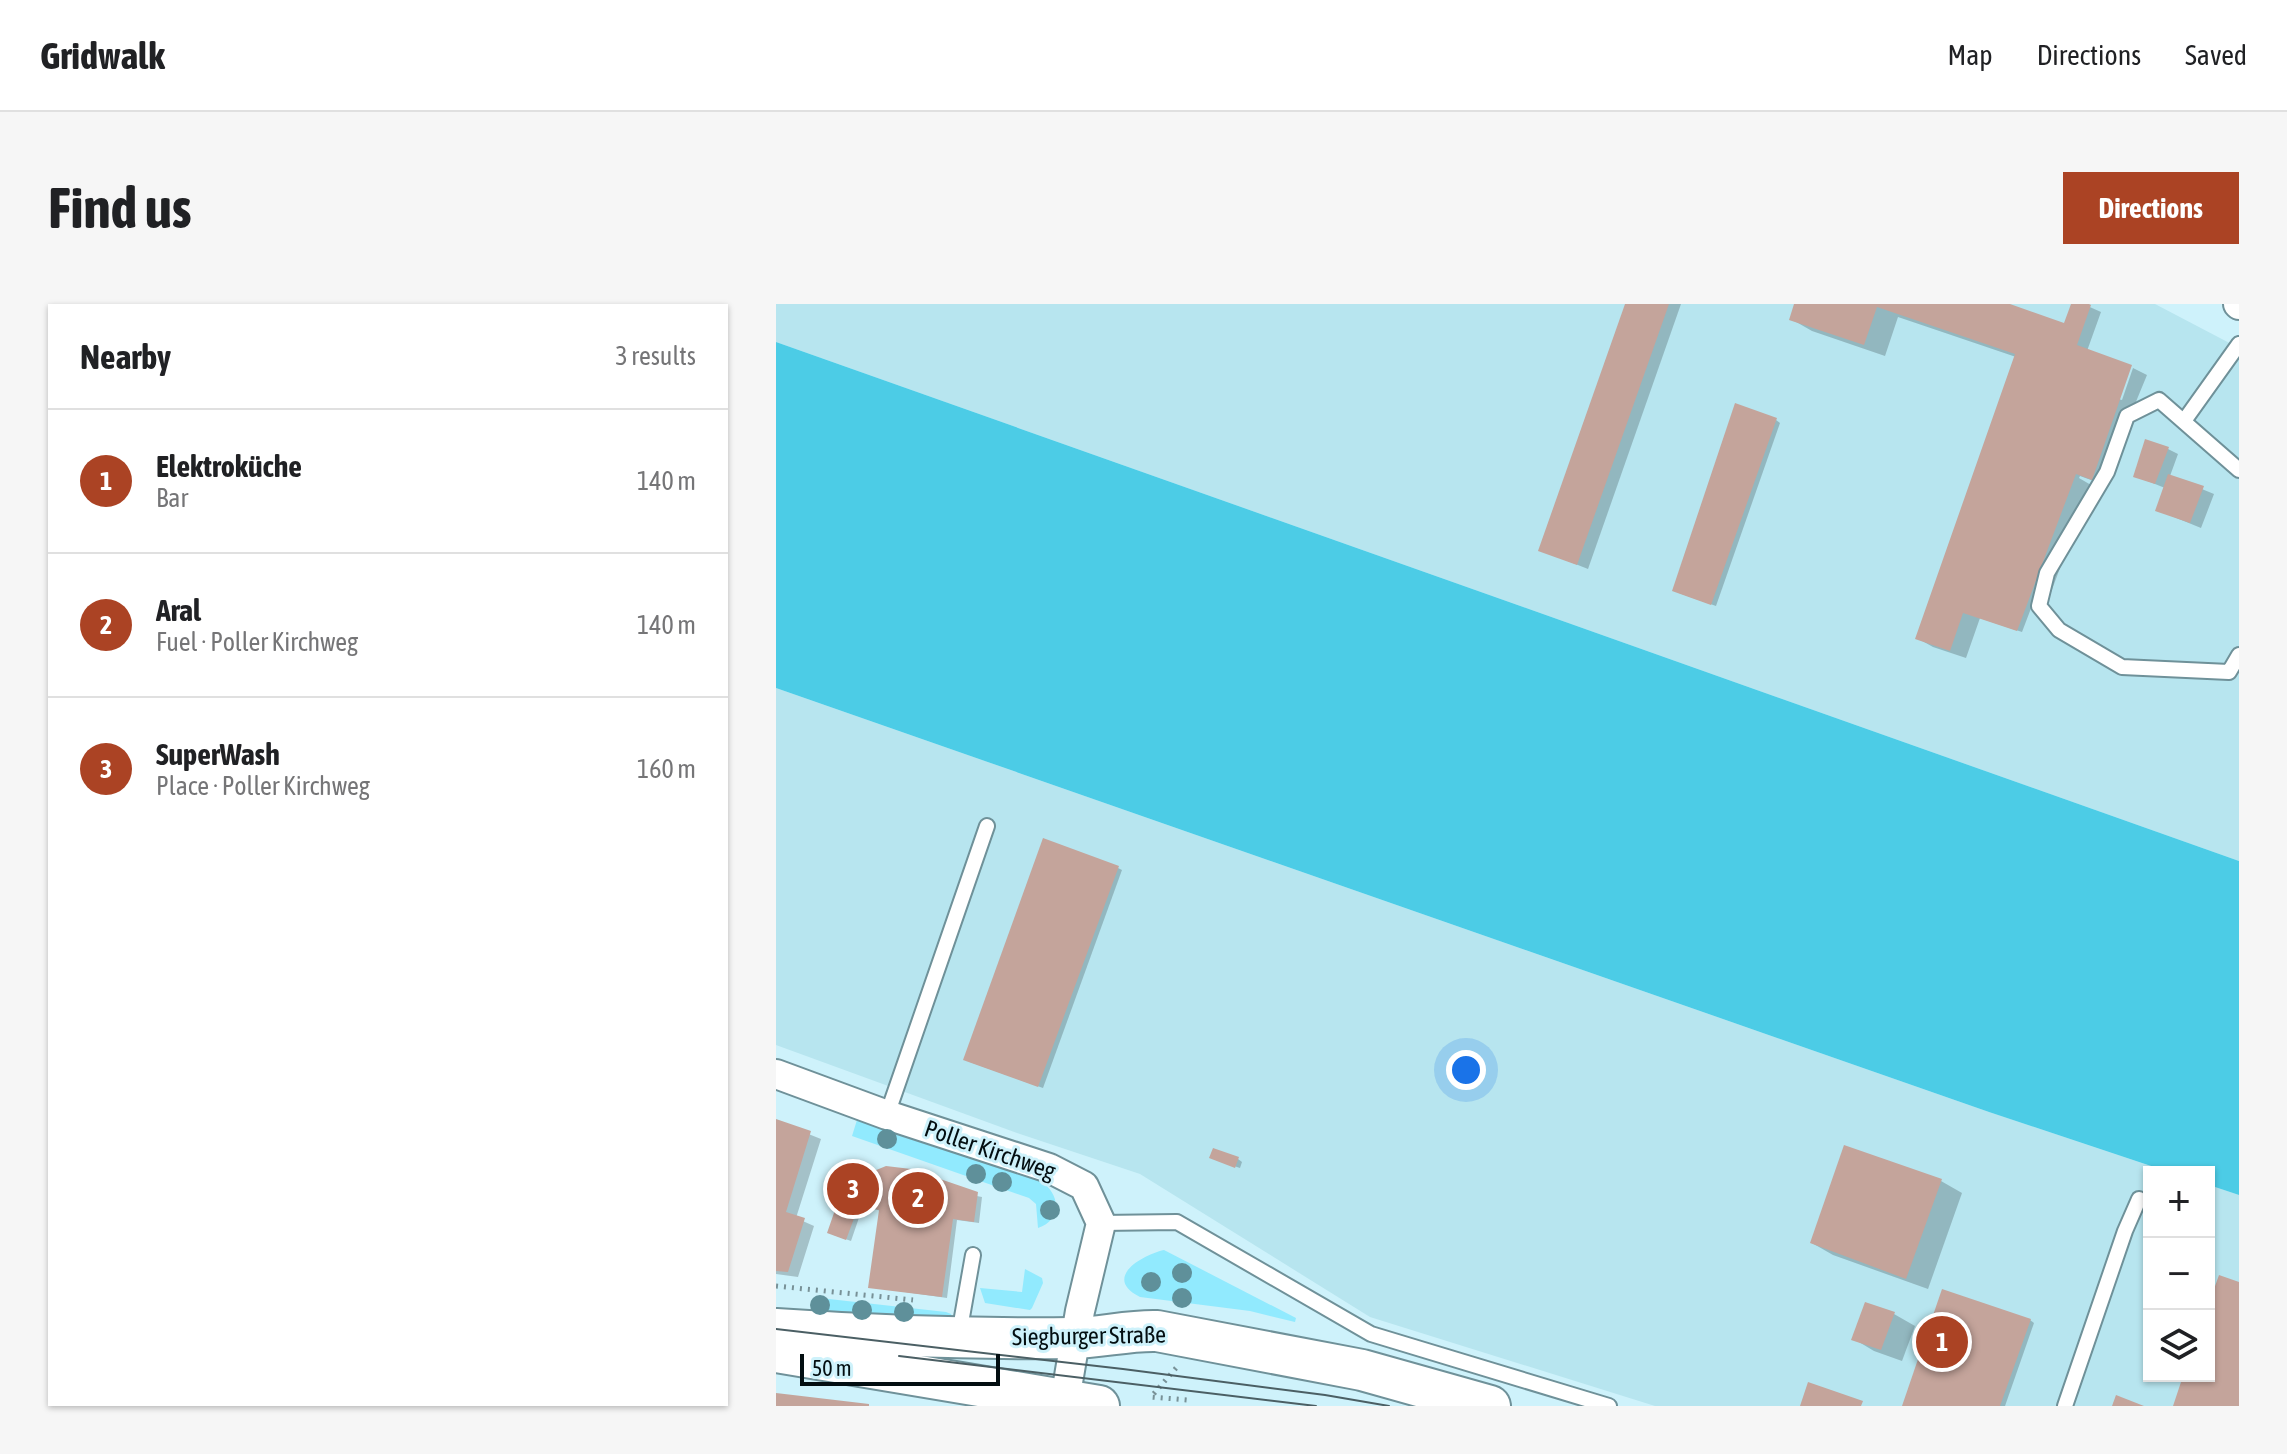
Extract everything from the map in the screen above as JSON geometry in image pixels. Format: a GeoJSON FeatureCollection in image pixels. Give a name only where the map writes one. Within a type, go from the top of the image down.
{"type":"FeatureCollection","features":[{"type":"Feature","properties":{"kind":"main road","name":"Siegburger Straße"},"geometry":{"type":"LineString","coordinates":[[776,1329],[959,1338],[1077,1338],[1131,1331],[1185,1335],[1362,1370],[1490,1406]]}},
{"type":"Feature","properties":{"kind":"main road"},"geometry":{"type":"LineString","coordinates":[[776,1352],[1082,1403]]}},
{"type":"Feature","properties":{"kind":"street","name":"Poller Kirchweg"},"geometry":{"type":"LineString","coordinates":[[776,1074],[887,1115],[1049,1168],[1084,1186],[1101,1223]]}},
{"type":"Feature","properties":{"kind":"street"},"geometry":{"type":"LineString","coordinates":[[1082,1403],[1077,1338],[1082,1300],[1101,1223]]}},
{"type":"Feature","properties":{"kind":"lane"},"geometry":{"type":"LineString","coordinates":[[2184,421],[2239,344]]}},
{"type":"Feature","properties":{"kind":"lane"},"geometry":{"type":"LineString","coordinates":[[2239,470],[2159,400],[2127,416],[2107,472],[2047,573],[2039,606],[2059,630],[2122,667],[2229,672],[2239,655]]}},
{"type":"Feature","properties":{"kind":"lane"},"geometry":{"type":"LineString","coordinates":[[887,1115],[987,826]]}},
{"type":"Feature","properties":{"kind":"lane"},"geometry":{"type":"LineString","coordinates":[[2065,1406],[2125,1231],[2139,1199]]}},
{"type":"Feature","properties":{"kind":"lane"},"geometry":{"type":"LineString","coordinates":[[1101,1223],[1177,1222],[1371,1334],[1609,1406]]}},
{"type":"Feature","properties":{"kind":"lane"},"geometry":{"type":"LineString","coordinates":[[959,1338],[973,1255]]}},
{"type":"Feature","properties":{"kind":"path"},"geometry":{"type":"LineString","coordinates":[[1178,1364],[1151,1397],[1174,1403],[1188,1400]]}},
{"type":"Feature","properties":{"kind":"shaded area"},"geometry":{"type":"Polygon","coordinates":[[[776,304],[2155,304],[2239,348],[2239,861],[776,342],[776,304]]]}},
{"type":"Feature","properties":{"kind":"shaded area"},"geometry":{"type":"Polygon","coordinates":[[[776,342],[2239,861],[2239,1195],[2215,1187],[2215,1166],[2151,1166],[776,688],[776,342]]]}},
{"type":"Feature","properties":{"kind":"shaded area"},"geometry":{"type":"Polygon","coordinates":[[[776,688],[2151,1166],[2143,1166],[2143,1382],[2215,1382],[2215,1187],[2239,1195],[2239,1406],[1655,1406],[1370,1317],[1140,1174],[1017,1133],[776,1045],[776,688]]]}},
{"type":"Feature","properties":{"kind":"shaded area"},"geometry":{"type":"Polygon","coordinates":[[[857,1120],[1030,1176],[1052,1192],[1055,1213],[1038,1228],[1036,1204],[1029,1198],[852,1136],[857,1120]]]}},
{"type":"Feature","properties":{"kind":"shaded area"},"geometry":{"type":"Polygon","coordinates":[[[1164,1250],[1296,1318],[1295,1322],[1250,1311],[1140,1297],[1129,1290],[1125,1275],[1130,1268],[1164,1250]]]}},
{"type":"Feature","properties":{"kind":"shaded area"},"geometry":{"type":"Polygon","coordinates":[[[1025,1269],[1042,1278],[1043,1283],[1030,1310],[985,1303],[980,1288],[1022,1292],[1025,1269]]]}},
{"type":"Feature","properties":{"kind":"shaded area"},"geometry":{"type":"Polygon","coordinates":[[[820,1298],[946,1312],[951,1314],[954,1321],[818,1312],[815,1304],[820,1298]]]}},
{"type":"Feature","properties":{"kind":"building"},"geometry":{"type":"Polygon","coordinates":[[[1625,304],[1669,304],[1577,565],[1538,551],[1625,304]]]}},
{"type":"Feature","properties":{"kind":"building"},"geometry":{"type":"Polygon","coordinates":[[[1794,304],[2010,304],[2064,323],[2071,304],[2089,304],[2077,345],[2132,365],[2092,480],[2076,474],[2017,631],[1963,613],[1950,651],[1915,639],[2015,354],[1877,307],[1864,345],[1789,320],[1794,304]]]}},
{"type":"Feature","properties":{"kind":"building"},"geometry":{"type":"Polygon","coordinates":[[[1735,403],[1777,418],[1711,605],[1672,591],[1735,403]]]}},
{"type":"Feature","properties":{"kind":"building"},"geometry":{"type":"Polygon","coordinates":[[[2145,439],[2169,447],[2155,484],[2133,477],[2145,439]]]}},
{"type":"Feature","properties":{"kind":"building"},"geometry":{"type":"Polygon","coordinates":[[[2168,474],[2204,486],[2190,523],[2155,511],[2168,474]]]}},
{"type":"Feature","properties":{"kind":"building"},"geometry":{"type":"Polygon","coordinates":[[[1043,838],[1119,866],[1038,1087],[963,1060],[1043,838]]]}},
{"type":"Feature","properties":{"kind":"building"},"geometry":{"type":"Polygon","coordinates":[[[776,1119],[811,1131],[786,1212],[805,1218],[788,1272],[776,1271],[776,1119]]]}},
{"type":"Feature","properties":{"kind":"building"},"geometry":{"type":"Polygon","coordinates":[[[1844,1145],[1942,1179],[1906,1279],[1810,1243],[1844,1145]]]}},
{"type":"Feature","properties":{"kind":"building"},"geometry":{"type":"Polygon","coordinates":[[[1213,1148],[1239,1157],[1235,1168],[1209,1158],[1213,1148]]]}},
{"type":"Feature","properties":{"kind":"building"},"geometry":{"type":"Polygon","coordinates":[[[886,1166],[911,1169],[978,1192],[974,1222],[953,1219],[942,1297],[868,1288],[879,1210],[859,1205],[846,1240],[827,1233],[850,1167],[869,1173],[886,1166]]]}},
{"type":"Feature","properties":{"kind":"building"},"geometry":{"type":"Polygon","coordinates":[[[2219,1275],[2239,1282],[2239,1406],[2173,1406],[2181,1382],[2215,1382],[2215,1286],[2219,1275]]]}},
{"type":"Feature","properties":{"kind":"building"},"geometry":{"type":"Polygon","coordinates":[[[1942,1289],[2031,1319],[2000,1406],[1902,1406],[1942,1289]]]}},
{"type":"Feature","properties":{"kind":"building"},"geometry":{"type":"Polygon","coordinates":[[[1865,1302],[1895,1312],[1881,1350],[1851,1340],[1865,1302]]]}},
{"type":"Feature","properties":{"kind":"building"},"geometry":{"type":"Polygon","coordinates":[[[1808,1382],[1863,1401],[1861,1406],[1800,1406],[1808,1382]]]}},
{"type":"Feature","properties":{"kind":"building"},"geometry":{"type":"Polygon","coordinates":[[[776,1393],[869,1404],[869,1406],[776,1406],[776,1393]]]}},
{"type":"Feature","properties":{"kind":"building"},"geometry":{"type":"Polygon","coordinates":[[[2116,1395],[2144,1406],[2112,1406],[2116,1395]]]}},
{"type":"Feature","properties":{"kind":"tram line"},"geometry":{"type":"LineString","coordinates":[[776,1329],[1123,1369],[1389,1406]]}},
{"type":"Feature","properties":{"kind":"tram line"},"geometry":{"type":"LineString","coordinates":[[899,1356],[1316,1406]]}},
{"type":"Feature","properties":{"kind":"place","name":"SuperWash"},"geometry":{"type":"Point","coordinates":[853,1189]}},
{"type":"Feature","properties":{"kind":"place","name":"Aral"},"geometry":{"type":"Point","coordinates":[918,1198]}},
{"type":"Feature","properties":{"kind":"place","name":"Elektroküche"},"geometry":{"type":"Point","coordinates":[1942,1342]}}]}
